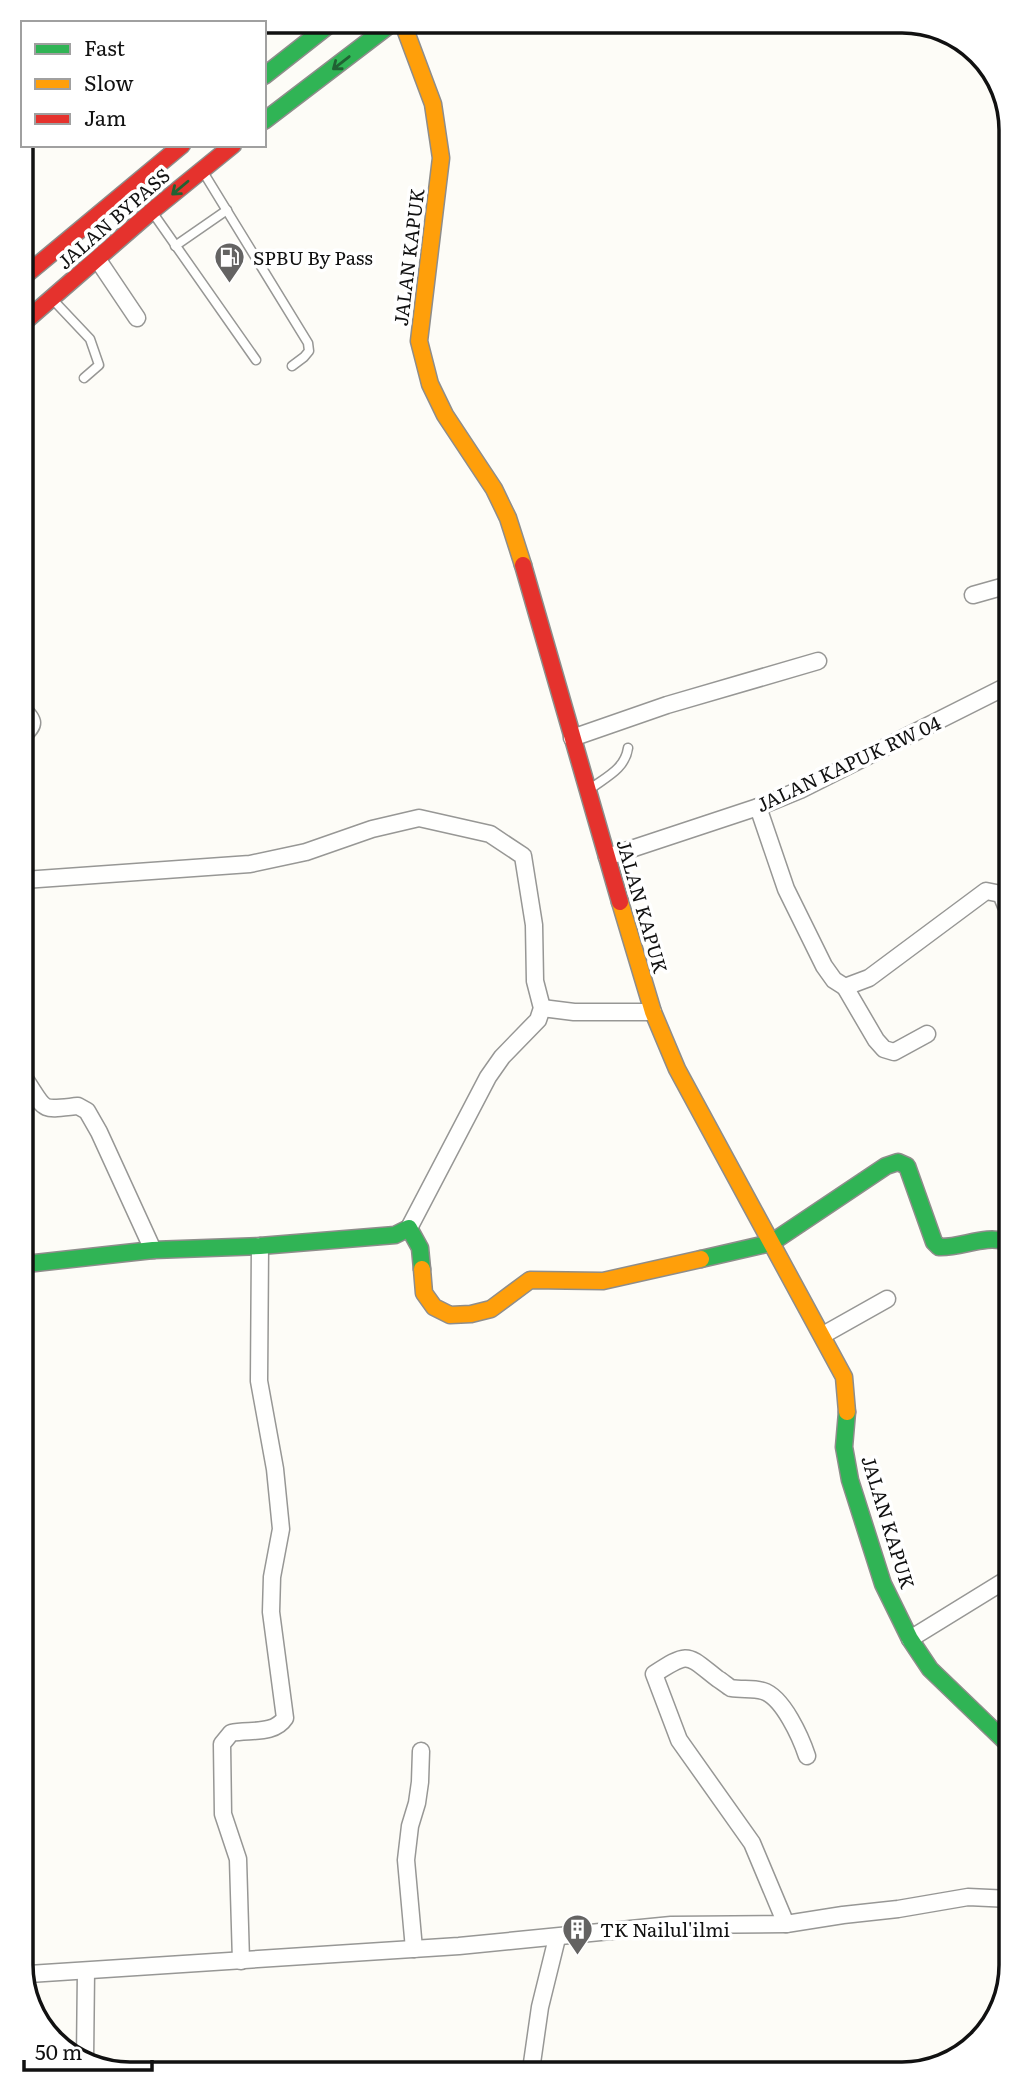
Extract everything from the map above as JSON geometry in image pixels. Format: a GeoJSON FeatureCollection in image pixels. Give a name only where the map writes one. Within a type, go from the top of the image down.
{"type":"FeatureCollection","features":[{"type":"Feature","properties":{"kind":"main road"},"geometry":{"type":"LineString","coordinates":[[266,73],[318,33]]}},
{"type":"Feature","properties":{"kind":"main road"},"geometry":{"type":"LineString","coordinates":[[266,119],[379,33]]}},
{"type":"Feature","properties":{"kind":"main road","name":"JALAN KAPUK"},"geometry":{"type":"LineString","coordinates":[[407,33],[432,96],[440,129],[440,158],[419,341],[430,384],[445,415],[494,489],[508,519],[541,621],[572,738],[653,1012],[677,1069],[844,1377],[847,1409],[844,1447],[850,1480],[883,1584],[910,1639],[930,1670],[999,1736]]}},
{"type":"Feature","properties":{"kind":"main road"},"geometry":{"type":"LineString","coordinates":[[33,267],[180,147]]}},
{"type":"Feature","properties":{"kind":"main road","name":"JALAN BYPASS"},"geometry":{"type":"LineString","coordinates":[[33,315],[230,147]]}},
{"type":"Feature","properties":{"kind":"main road"},"geometry":{"type":"LineString","coordinates":[[33,1263],[153,1250],[260,1246],[394,1235],[409,1228],[420,1248],[424,1293],[434,1307],[450,1315],[471,1314],[491,1309],[530,1280],[603,1281],[771,1243],[886,1166],[898,1162],[907,1166],[934,1242],[939,1247],[999,1238]]}},
{"type":"Feature","properties":{"kind":"street"},"geometry":{"type":"LineString","coordinates":[[98,260],[137,318]]}},
{"type":"Feature","properties":{"kind":"street"},"geometry":{"type":"LineString","coordinates":[[973,595],[999,588]]}},
{"type":"Feature","properties":{"kind":"street"},"geometry":{"type":"LineString","coordinates":[[572,738],[667,705],[818,661]]}},
{"type":"Feature","properties":{"kind":"street","name":"JALAN KAPUK RW 04"},"geometry":{"type":"LineString","coordinates":[[607,858],[800,790],[999,690]]}},
{"type":"Feature","properties":{"kind":"street"},"geometry":{"type":"LineString","coordinates":[[758,807],[786,889],[824,966],[834,980],[845,987],[876,1040],[884,1049],[894,1052],[927,1034]]}},
{"type":"Feature","properties":{"kind":"street"},"geometry":{"type":"LineString","coordinates":[[33,879],[250,864],[306,852],[372,829],[419,818],[490,834],[523,856],[534,925],[535,981],[542,1008],[538,1020],[502,1057],[488,1077],[409,1228]]}},
{"type":"Feature","properties":{"kind":"street"},"geometry":{"type":"LineString","coordinates":[[845,987],[869,978],[986,891],[999,894]]}},
{"type":"Feature","properties":{"kind":"street"},"geometry":{"type":"LineString","coordinates":[[542,1008],[574,1012],[653,1012]]}},
{"type":"Feature","properties":{"kind":"street"},"geometry":{"type":"LineString","coordinates":[[33,1090],[44,1106],[52,1111],[78,1106],[87,1111],[153,1250]]}},
{"type":"Feature","properties":{"kind":"street"},"geometry":{"type":"LineString","coordinates":[[241,1961],[238,1859],[223,1814],[222,1744],[231,1733],[273,1728],[280,1725],[285,1718],[271,1612],[272,1577],[281,1529],[275,1469],[259,1381],[260,1246]]}},
{"type":"Feature","properties":{"kind":"street"},"geometry":{"type":"LineString","coordinates":[[823,1335],[887,1299]]}},
{"type":"Feature","properties":{"kind":"street"},"geometry":{"type":"LineString","coordinates":[[910,1639],[999,1584]]}},
{"type":"Feature","properties":{"kind":"street"},"geometry":{"type":"LineString","coordinates":[[786,1924],[752,1843],[679,1740],[654,1674],[680,1658],[689,1657],[730,1688],[744,1688],[772,1695],[789,1718],[807,1756]]}},
{"type":"Feature","properties":{"kind":"street"},"geometry":{"type":"LineString","coordinates":[[414,1948],[406,1860],[410,1826],[417,1803],[421,1751]]}},
{"type":"Feature","properties":{"kind":"street"},"geometry":{"type":"LineString","coordinates":[[34,1974],[459,1946],[671,1925],[786,1924],[968,1897],[999,1898]]}},
{"type":"Feature","properties":{"kind":"street"},"geometry":{"type":"LineString","coordinates":[[532,2062],[540,2007],[557,1938]]}},
{"type":"Feature","properties":{"kind":"street"},"geometry":{"type":"LineString","coordinates":[[85,2050],[86,1971]]}},
{"type":"Feature","properties":{"kind":"lane"},"geometry":{"type":"LineString","coordinates":[[202,169],[308,343],[309,351],[292,366]]}},
{"type":"Feature","properties":{"kind":"lane"},"geometry":{"type":"LineString","coordinates":[[174,246],[227,210]]}},
{"type":"Feature","properties":{"kind":"lane"},"geometry":{"type":"LineString","coordinates":[[152,211],[256,360]]}},
{"type":"Feature","properties":{"kind":"lane"},"geometry":{"type":"LineString","coordinates":[[52,299],[90,339],[99,365],[83,377]]}},
{"type":"Feature","properties":{"kind":"lane"},"geometry":{"type":"LineString","coordinates":[[33,715],[36,718],[33,732]]}},
{"type":"Feature","properties":{"kind":"lane"},"geometry":{"type":"LineString","coordinates":[[587,790],[621,765],[628,748]]}},
{"type":"Feature","properties":{"kind":"traffic: fast"},"geometry":{"type":"LineString","coordinates":[[266,74],[319,33]]}},
{"type":"Feature","properties":{"kind":"traffic: fast"},"geometry":{"type":"LineString","coordinates":[[266,119],[379,33]]}},
{"type":"Feature","properties":{"kind":"traffic: fast"},"geometry":{"type":"LineString","coordinates":[[701,1259],[771,1243],[886,1166],[898,1162],[907,1166],[934,1242],[939,1247],[999,1240]]}},
{"type":"Feature","properties":{"kind":"traffic: fast"},"geometry":{"type":"LineString","coordinates":[[33,1263],[153,1250],[260,1246],[395,1235],[409,1228],[420,1248],[422,1269]]}},
{"type":"Feature","properties":{"kind":"traffic: fast"},"geometry":{"type":"LineString","coordinates":[[847,1412],[844,1447],[850,1480],[883,1584],[910,1639],[930,1669],[999,1735]]}},
{"type":"Feature","properties":{"kind":"traffic: slow"},"geometry":{"type":"LineString","coordinates":[[406,33],[433,104],[441,158],[419,341],[430,384],[445,415],[494,489],[508,518],[523,565]]}},
{"type":"Feature","properties":{"kind":"traffic: slow"},"geometry":{"type":"LineString","coordinates":[[620,902],[653,1012],[677,1069],[844,1377],[847,1412]]}},
{"type":"Feature","properties":{"kind":"traffic: slow"},"geometry":{"type":"LineString","coordinates":[[422,1269],[424,1293],[434,1307],[450,1315],[491,1309],[530,1280],[603,1281],[701,1259]]}},
{"type":"Feature","properties":{"kind":"traffic: jam"},"geometry":{"type":"LineString","coordinates":[[33,269],[180,147]]}},
{"type":"Feature","properties":{"kind":"traffic: jam"},"geometry":{"type":"LineString","coordinates":[[33,314],[231,147]]}},
{"type":"Feature","properties":{"kind":"traffic: jam"},"geometry":{"type":"LineString","coordinates":[[523,565],[620,902]]}},
{"type":"Feature","properties":{"kind":"place","name":"SPBU By Pass"},"geometry":{"type":"Point","coordinates":[230,284]}},
{"type":"Feature","properties":{"kind":"place","name":"TK Nailul'ilmi"},"geometry":{"type":"Point","coordinates":[577,1956]}}]}
